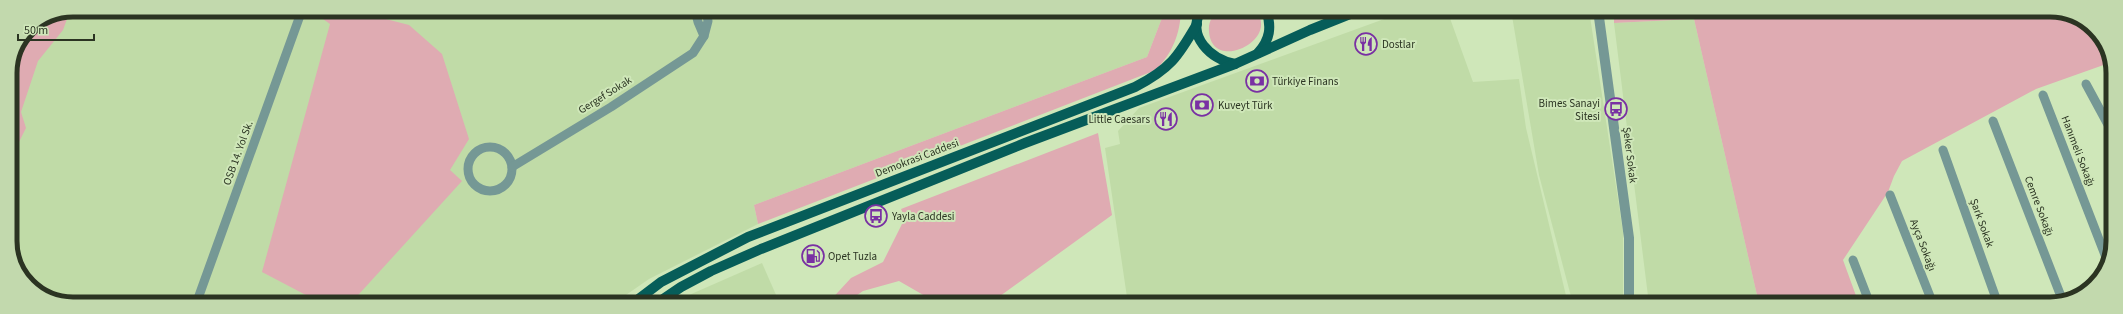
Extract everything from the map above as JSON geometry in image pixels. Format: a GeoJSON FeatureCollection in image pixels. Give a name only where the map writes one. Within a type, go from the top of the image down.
{"type":"FeatureCollection","features":[{"type":"Feature","properties":{"kind":"main road"},"geometry":{"type":"LineString","coordinates":[[1199,17],[1197,24],[1198,36],[1204,48],[1213,56],[1235,64]]}},
{"type":"Feature","properties":{"kind":"main road"},"geometry":{"type":"LineString","coordinates":[[1257,55],[1265,45],[1269,34],[1270,21],[1269,17]]}},
{"type":"Feature","properties":{"kind":"main road"},"geometry":{"type":"LineString","coordinates":[[671,297],[711,271],[761,250],[1025,144],[1235,64],[1342,17]]}},
{"type":"Feature","properties":{"kind":"main road","name":"Demokrasi Caddesi"},"geometry":{"type":"LineString","coordinates":[[641,297],[661,282],[748,237],[1135,87],[1157,76],[1170,64],[1197,24]]}},
{"type":"Feature","properties":{"kind":"street","name":"OSB 14. Yol Sk."},"geometry":{"type":"LineString","coordinates":[[199,297],[299,17]]}},
{"type":"Feature","properties":{"kind":"street"},"geometry":{"type":"LineString","coordinates":[[697,17],[704,36]]}},
{"type":"Feature","properties":{"kind":"street","name":"Gergef Sokak"},"geometry":{"type":"LineString","coordinates":[[512,167],[611,107],[693,53],[704,36],[708,21],[707,17]]}},
{"type":"Feature","properties":{"kind":"street","name":"Şeker Sokak"},"geometry":{"type":"LineString","coordinates":[[1600,17],[1629,238],[1629,297]]}},
{"type":"Feature","properties":{"kind":"street"},"geometry":{"type":"LineString","coordinates":[[2086,84],[2106,121]]}},
{"type":"Feature","properties":{"kind":"street","name":"Hanımeli Sokağı"},"geometry":{"type":"LineString","coordinates":[[2043,94],[2104,255]]}},
{"type":"Feature","properties":{"kind":"street","name":"Cemre Sokağı"},"geometry":{"type":"LineString","coordinates":[[1992,121],[2061,296]]}},
{"type":"Feature","properties":{"kind":"street"},"geometry":{"type":"LineString","coordinates":[[486,146],[501,149],[507,154],[512,167],[509,180],[498,190],[492,191],[484,190],[472,183],[467,169],[472,154],[486,146]]}},
{"type":"Feature","properties":{"kind":"street","name":"Şark Sokak"},"geometry":{"type":"LineString","coordinates":[[1943,150],[1996,297]]}},
{"type":"Feature","properties":{"kind":"street","name":"Ayça Sokağı"},"geometry":{"type":"LineString","coordinates":[[1890,195],[1929,297]]}},
{"type":"Feature","properties":{"kind":"street"},"geometry":{"type":"LineString","coordinates":[[1853,260],[1867,297]]}},
{"type":"Feature","properties":{"kind":"shaded area"},"geometry":{"type":"Polygon","coordinates":[[[68,17],[63,30],[38,61],[21,112],[26,128],[17,146],[17,73],[21,52],[33,33],[42,26],[52,21],[68,17]]]}},
{"type":"Feature","properties":{"kind":"shaded area"},"geometry":{"type":"Polygon","coordinates":[[[73,17],[1162,17],[1147,57],[754,205],[758,224],[649,279],[623,297],[66,297],[55,294],[42,288],[33,281],[21,262],[18,252],[17,73],[21,52],[33,33],[42,26],[62,18],[73,17]]]}},
{"type":"Feature","properties":{"kind":"shaded area"},"geometry":{"type":"Polygon","coordinates":[[[320,17],[378,17],[409,25],[442,54],[469,139],[450,170],[462,181],[356,297],[310,297],[262,272],[330,24],[320,17]]]}},
{"type":"Feature","properties":{"kind":"shaded area"},"geometry":{"type":"Polygon","coordinates":[[[1162,17],[1180,17],[1177,35],[1171,49],[1156,70],[758,224],[754,205],[1147,57],[1162,17]]]}},
{"type":"Feature","properties":{"kind":"shaded area"},"geometry":{"type":"Polygon","coordinates":[[[1212,17],[1259,17],[1261,21],[1259,32],[1253,41],[1243,48],[1232,51],[1221,50],[1213,44],[1209,31],[1210,21],[1212,17]]]}},
{"type":"Feature","properties":{"kind":"shaded area"},"geometry":{"type":"Polygon","coordinates":[[[1390,17],[1450,17],[1473,82],[1519,79],[1526,128],[1566,297],[1127,297],[1105,148],[1120,144],[1118,131],[1139,108],[1390,17]]]}},
{"type":"Feature","properties":{"kind":"shaded area"},"geometry":{"type":"Polygon","coordinates":[[[1512,17],[1590,17],[1623,232],[1623,297],[1571,297],[1539,175],[1512,17]]]}},
{"type":"Feature","properties":{"kind":"shaded area"},"geometry":{"type":"Polygon","coordinates":[[[1614,17],[2057,17],[2075,23],[2087,31],[2098,45],[2103,55],[2105,64],[2036,89],[1902,161],[1888,192],[1843,260],[1856,297],[1757,297],[1694,19],[1614,23],[1614,17]]]}},
{"type":"Feature","properties":{"kind":"shaded area"},"geometry":{"type":"Polygon","coordinates":[[[1694,19],[1757,297],[1648,297],[1614,23],[1694,19]]]}},
{"type":"Feature","properties":{"kind":"shaded area"},"geometry":{"type":"Polygon","coordinates":[[[1098,133],[1112,215],[999,297],[927,297],[899,281],[863,291],[854,297],[833,297],[851,278],[883,262],[905,218],[901,209],[1098,133]]]}},
{"type":"Feature","properties":{"kind":"shaded area"},"geometry":{"type":"Polygon","coordinates":[[[762,263],[777,297],[687,297],[762,263]]]}},
{"type":"Feature","properties":{"kind":"place","name":"Dostlar"},"geometry":{"type":"Point","coordinates":[1366,44]}},
{"type":"Feature","properties":{"kind":"place","name":"Türkiye Finans"},"geometry":{"type":"Point","coordinates":[1257,81]}},
{"type":"Feature","properties":{"kind":"place","name":"Kuveyt Türk"},"geometry":{"type":"Point","coordinates":[1202,105]}},
{"type":"Feature","properties":{"kind":"place","name":"Bimes Sanayi Sitesi"},"geometry":{"type":"Point","coordinates":[1616,109]}},
{"type":"Feature","properties":{"kind":"place","name":"Little Caesars"},"geometry":{"type":"Point","coordinates":[1166,119]}},
{"type":"Feature","properties":{"kind":"place","name":"Yayla Caddesi"},"geometry":{"type":"Point","coordinates":[876,216]}},
{"type":"Feature","properties":{"kind":"place","name":"Opet Tuzla"},"geometry":{"type":"Point","coordinates":[813,256]}}]}
